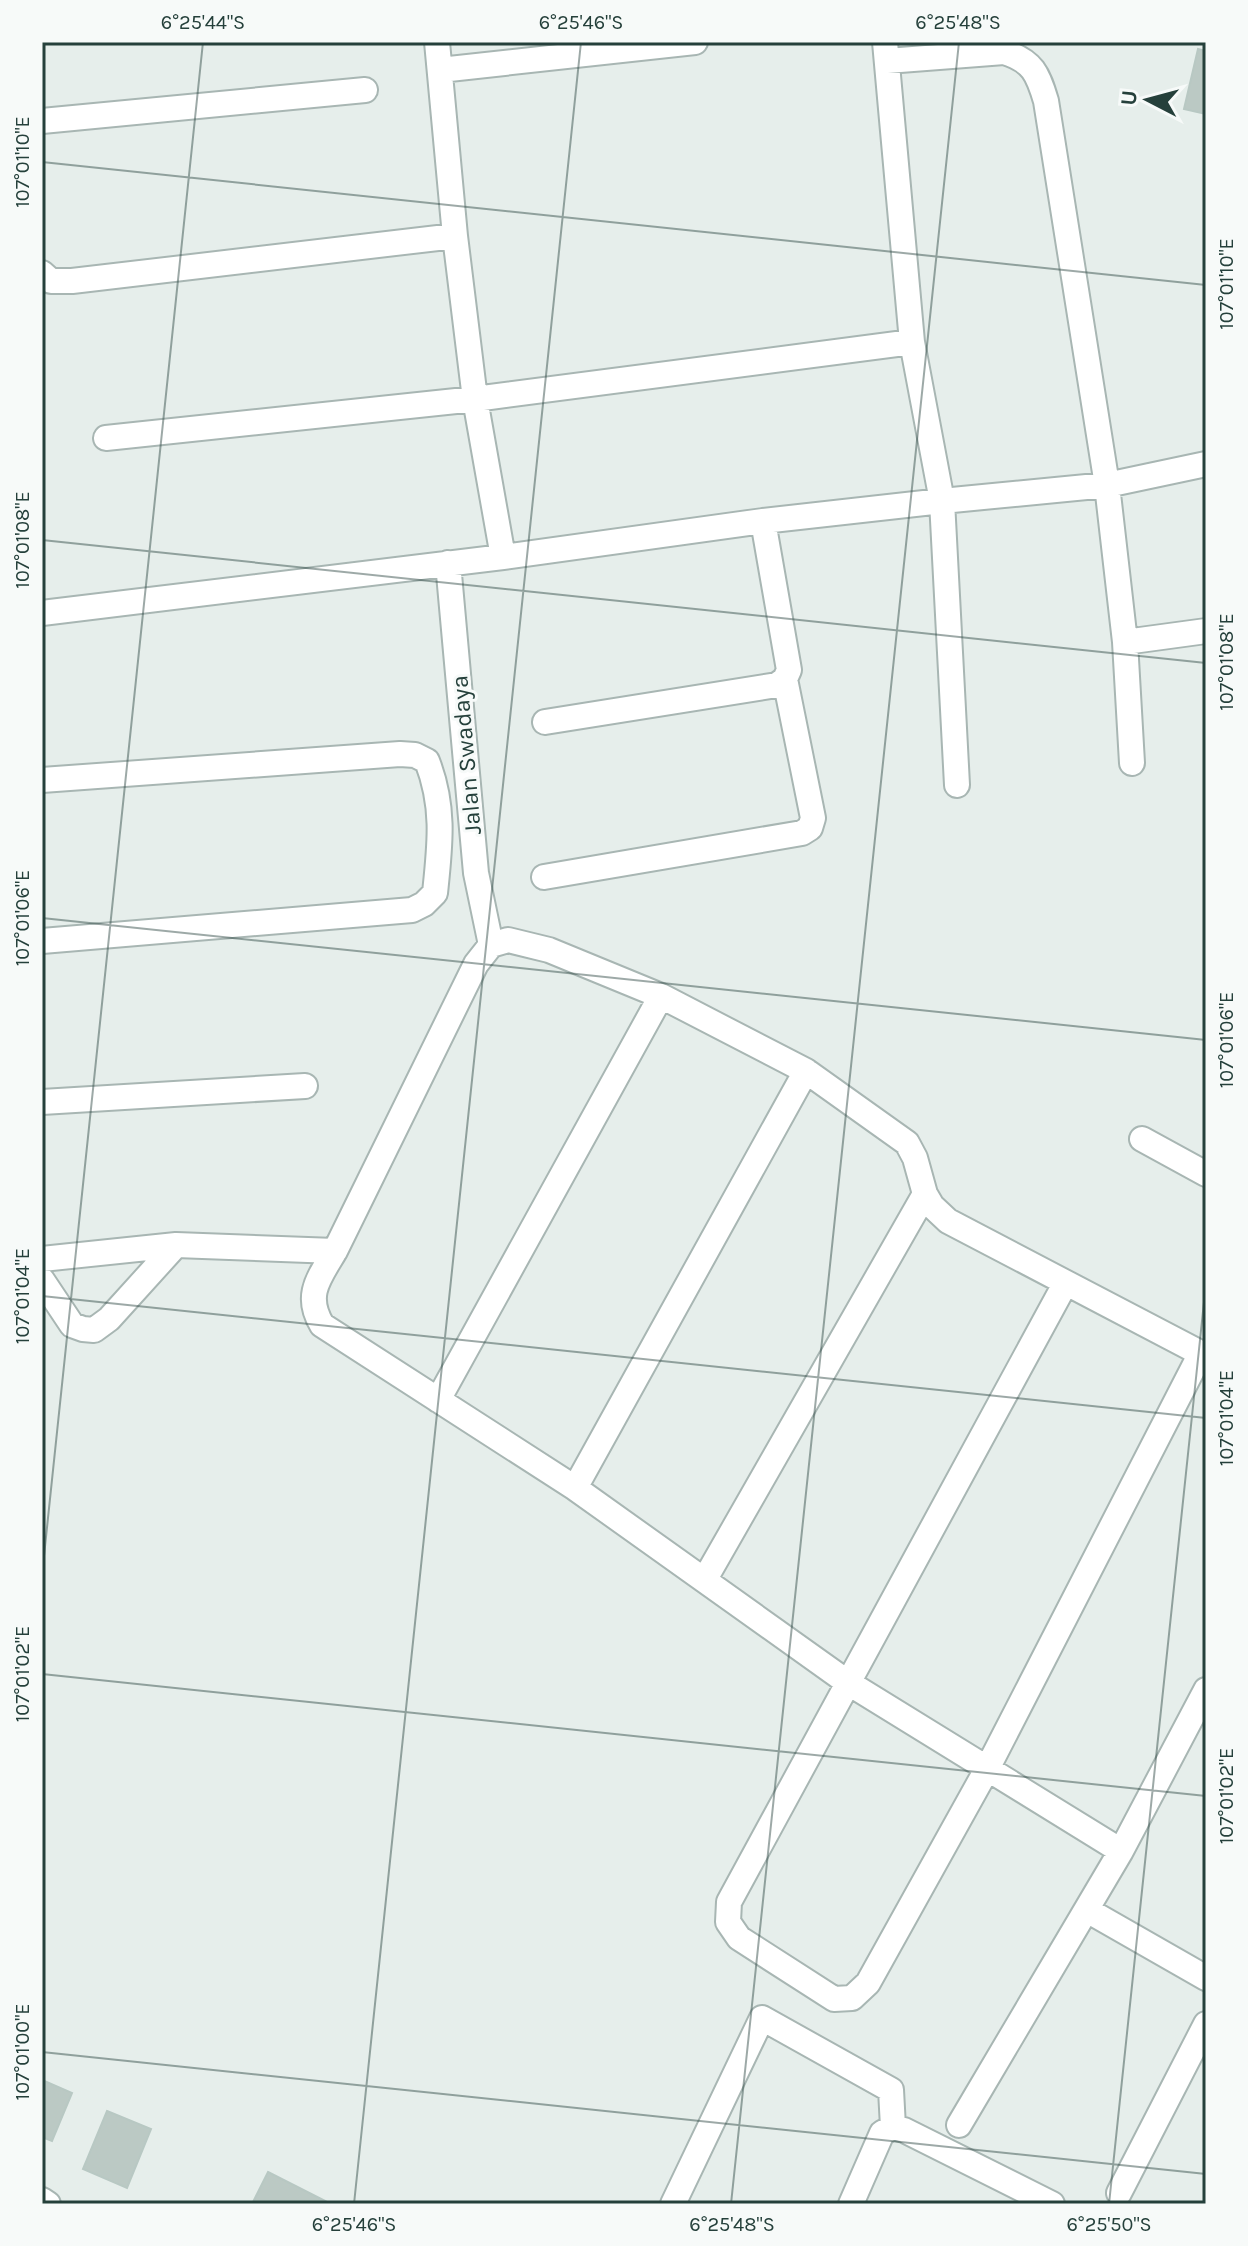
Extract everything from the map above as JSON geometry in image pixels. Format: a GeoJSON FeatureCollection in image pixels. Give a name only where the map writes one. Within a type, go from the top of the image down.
{"type":"FeatureCollection","features":[{"type":"Feature","properties":{"kind":"street"},"geometry":{"type":"LineString","coordinates":[[437,42],[455,236],[475,399],[503,557]]}},
{"type":"Feature","properties":{"kind":"street"},"geometry":{"type":"LineString","coordinates":[[440,70],[695,42]]}},
{"type":"Feature","properties":{"kind":"street"},"geometry":{"type":"LineString","coordinates":[[957,785],[942,501],[912,342],[886,52],[1004,52],[1018,56],[1029,64],[1039,78],[1046,101],[1107,485],[1125,642],[1132,763]]}},
{"type":"Feature","properties":{"kind":"street"},"geometry":{"type":"LineString","coordinates":[[42,121],[365,90]]}},
{"type":"Feature","properties":{"kind":"street"},"geometry":{"type":"LineString","coordinates":[[42,273],[51,281],[72,281],[455,236]]}},
{"type":"Feature","properties":{"kind":"street"},"geometry":{"type":"LineString","coordinates":[[106,438],[475,399],[912,342]]}},
{"type":"Feature","properties":{"kind":"street"},"geometry":{"type":"LineString","coordinates":[[42,613],[503,557],[763,521],[1107,485],[1206,464]]}},
{"type":"Feature","properties":{"kind":"street"},"geometry":{"type":"LineString","coordinates":[[545,722],[777,685],[785,679],[789,670],[763,521]]}},
{"type":"Feature","properties":{"kind":"street","name":"Jalan Swadaya"},"geometry":{"type":"LineString","coordinates":[[448,563],[476,873],[491,945]]}},
{"type":"Feature","properties":{"kind":"street"},"geometry":{"type":"LineString","coordinates":[[1125,642],[1206,631]]}},
{"type":"Feature","properties":{"kind":"street"},"geometry":{"type":"LineString","coordinates":[[544,877],[802,833],[810,828],[813,818],[785,679]]}},
{"type":"Feature","properties":{"kind":"street"},"geometry":{"type":"LineString","coordinates":[[42,780],[415,755],[427,761],[435,781],[440,810],[435,893],[412,910],[42,941]]}},
{"type":"Feature","properties":{"kind":"street"},"geometry":{"type":"LineString","coordinates":[[1065,1284],[847,1682],[729,1902],[728,1922],[739,1938],[834,1999],[852,1998],[868,1983],[987,1769],[1204,1354],[948,1221],[932,1206],[925,1194],[915,1158],[907,1143],[806,1071],[661,996],[549,950],[508,940],[491,945],[476,964],[317,1282],[313,1311],[322,1325],[575,1488],[847,1682],[987,1769],[1121,1851]]}},
{"type":"Feature","properties":{"kind":"street"},"geometry":{"type":"LineString","coordinates":[[438,1400],[661,996]]}},
{"type":"Feature","properties":{"kind":"street"},"geometry":{"type":"LineString","coordinates":[[575,1488],[806,1071]]}},
{"type":"Feature","properties":{"kind":"street"},"geometry":{"type":"LineString","coordinates":[[42,1102],[305,1086]]}},
{"type":"Feature","properties":{"kind":"street"},"geometry":{"type":"LineString","coordinates":[[1142,1139],[1206,1174]]}},
{"type":"Feature","properties":{"kind":"street"},"geometry":{"type":"LineString","coordinates":[[705,1579],[925,1194]]}},
{"type":"Feature","properties":{"kind":"street"},"geometry":{"type":"LineString","coordinates":[[42,1259],[176,1245],[335,1251]]}},
{"type":"Feature","properties":{"kind":"street"},"geometry":{"type":"LineString","coordinates":[[42,1280],[72,1325],[94,1330],[109,1319],[176,1245]]}},
{"type":"Feature","properties":{"kind":"street"},"geometry":{"type":"LineString","coordinates":[[959,2125],[1121,1851],[1206,1690]]}},
{"type":"Feature","properties":{"kind":"street"},"geometry":{"type":"LineString","coordinates":[[1087,1910],[1206,1978]]}},
{"type":"Feature","properties":{"kind":"street"},"geometry":{"type":"LineString","coordinates":[[673,2204],[762,2018],[891,2090],[893,2127]]}},
{"type":"Feature","properties":{"kind":"street"},"geometry":{"type":"LineString","coordinates":[[1119,2193],[1206,2024]]}},
{"type":"Feature","properties":{"kind":"street"},"geometry":{"type":"LineString","coordinates":[[851,2204],[882,2133],[893,2127],[1052,2204]]}},
{"type":"Feature","properties":{"kind":"street"},"geometry":{"type":"LineString","coordinates":[[42,2200],[48,2204]]}},
{"type":"Feature","properties":{"kind":"building"},"geometry":{"type":"Polygon","coordinates":[[[1198,49],[1206,51],[1206,114],[1184,109],[1198,49]]]}},
{"type":"Feature","properties":{"kind":"building"},"geometry":{"type":"Polygon","coordinates":[[[42,2080],[72,2093],[52,2141],[42,2137],[42,2080]]]}},
{"type":"Feature","properties":{"kind":"building"},"geometry":{"type":"Polygon","coordinates":[[[107,2111],[151,2129],[127,2188],[83,2169],[107,2111]]]}},
{"type":"Feature","properties":{"kind":"building"},"geometry":{"type":"Polygon","coordinates":[[[268,2172],[331,2204],[252,2204],[268,2172]]]}}]}
